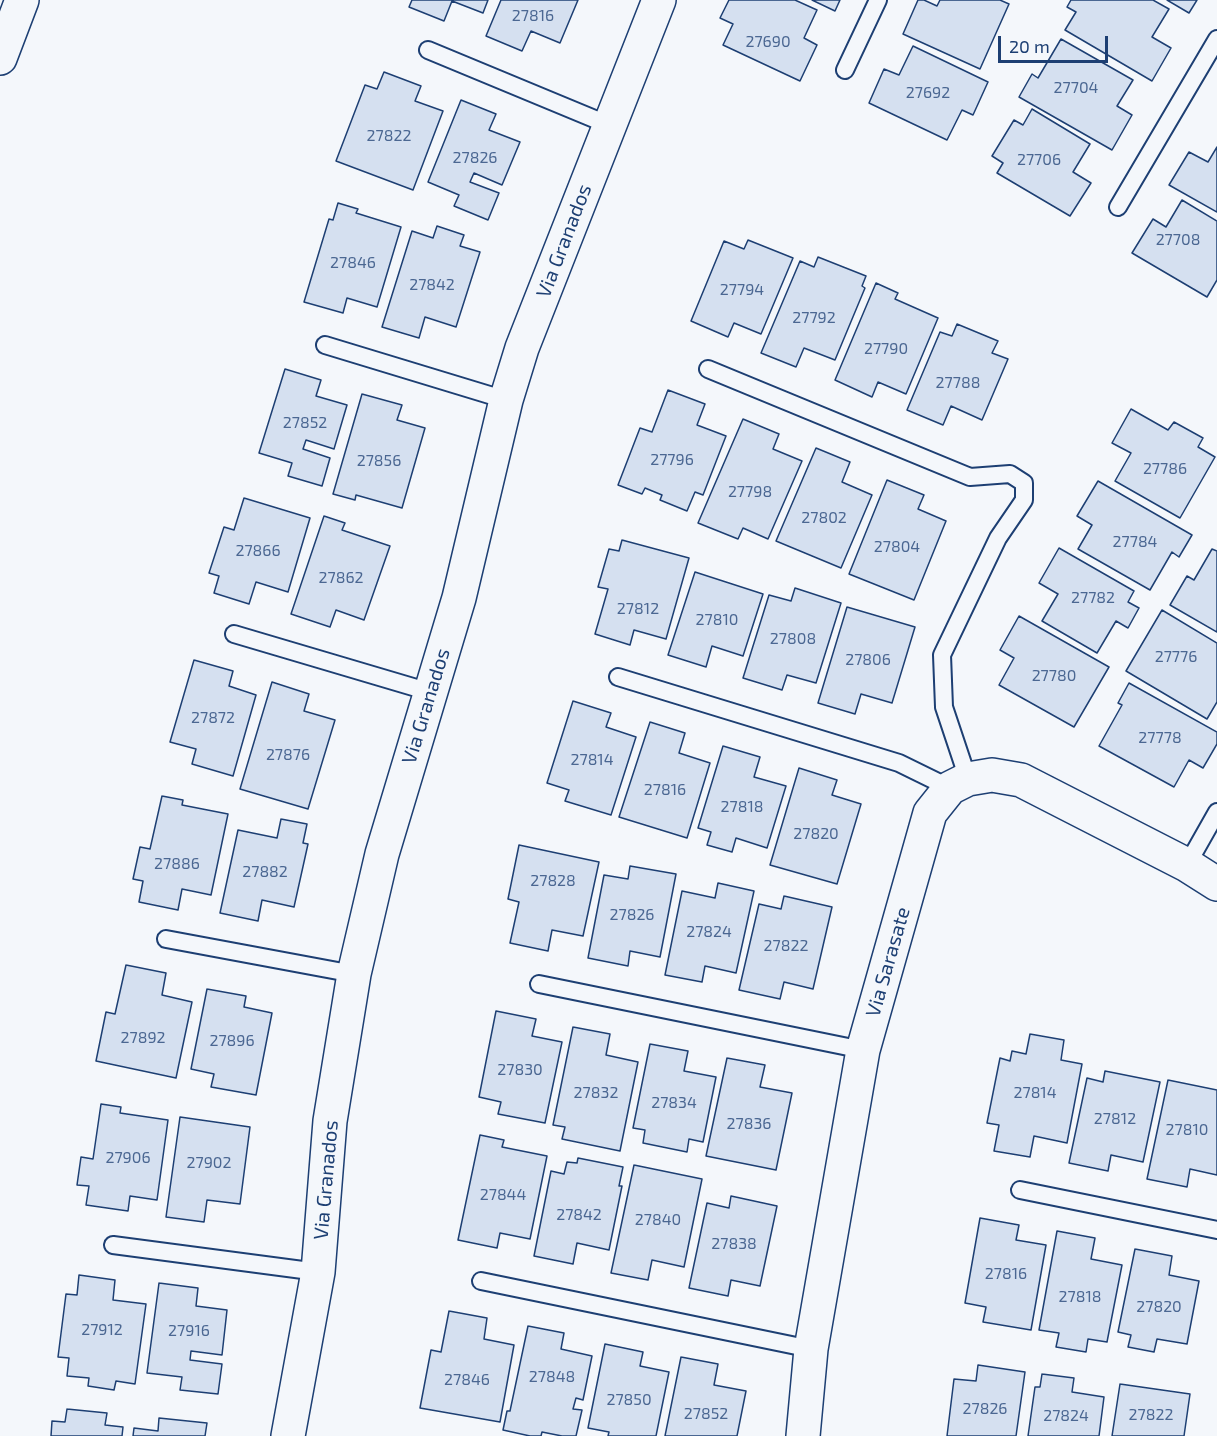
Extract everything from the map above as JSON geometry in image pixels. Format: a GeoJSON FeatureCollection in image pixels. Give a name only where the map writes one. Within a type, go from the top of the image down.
{"type":"FeatureCollection","features":[{"type":"Feature","properties":{"kind":"street"},"geometry":{"type":"LineString","coordinates":[[0,58],[22,0]]}},
{"type":"Feature","properties":{"kind":"street","name":"Via Granados"},"geometry":{"type":"LineString","coordinates":[[288,1436],[318,1272],[330,1121],[354,974],[382,854],[459,598],[506,400],[522,348],[659,0]]}},
{"type":"Feature","properties":{"kind":"street"},"geometry":{"type":"LineString","coordinates":[[959,783],[992,775],[1020,780],[1187,865],[1217,884]]}},
{"type":"Feature","properties":{"kind":"street","name":"Via Sarasate"},"geometry":{"type":"LineString","coordinates":[[803,1436],[812,1349],[863,1050],[930,813],[959,783]]}},
{"type":"Feature","properties":{"kind":"lane"},"geometry":{"type":"LineString","coordinates":[[845,70],[878,0]]}},
{"type":"Feature","properties":{"kind":"lane"},"geometry":{"type":"LineString","coordinates":[[1118,207],[1217,39]]}},
{"type":"Feature","properties":{"kind":"lane"},"geometry":{"type":"LineString","coordinates":[[428,50],[609,125]]}},
{"type":"Feature","properties":{"kind":"lane"},"geometry":{"type":"LineString","coordinates":[[325,345],[506,400]]}},
{"type":"Feature","properties":{"kind":"lane"},"geometry":{"type":"LineString","coordinates":[[618,677],[959,783],[944,707],[942,655],[998,538],[1024,500],[1024,483],[1010,474],[970,477],[708,369]]}},
{"type":"Feature","properties":{"kind":"lane"},"geometry":{"type":"LineString","coordinates":[[234,634],[430,692]]}},
{"type":"Feature","properties":{"kind":"lane"},"geometry":{"type":"LineString","coordinates":[[1187,865],[1217,812]]}},
{"type":"Feature","properties":{"kind":"lane"},"geometry":{"type":"LineString","coordinates":[[166,939],[354,974]]}},
{"type":"Feature","properties":{"kind":"lane"},"geometry":{"type":"LineString","coordinates":[[539,984],[863,1050]]}},
{"type":"Feature","properties":{"kind":"lane"},"geometry":{"type":"LineString","coordinates":[[1020,1190],[1217,1230]]}},
{"type":"Feature","properties":{"kind":"lane"},"geometry":{"type":"LineString","coordinates":[[113,1245],[318,1272]]}},
{"type":"Feature","properties":{"kind":"lane"},"geometry":{"type":"LineString","coordinates":[[481,1281],[812,1349]]}},
{"type":"Feature","properties":{"kind":"building"},"geometry":{"type":"Polygon","coordinates":[[[412,0],[488,0],[483,13],[452,1],[444,21],[409,7],[412,0]]]}},
{"type":"Feature","properties":{"kind":"building"},"geometry":{"type":"Polygon","coordinates":[[[501,0],[578,0],[560,43],[531,31],[522,51],[486,36],[501,0]]]}},
{"type":"Feature","properties":{"kind":"building"},"geometry":{"type":"Polygon","coordinates":[[[729,0],[795,0],[817,10],[804,38],[817,45],[800,81],[723,45],[733,24],[720,18],[729,0]]]}},
{"type":"Feature","properties":{"kind":"building"},"geometry":{"type":"Polygon","coordinates":[[[812,0],[840,0],[835,11],[812,0]]]}},
{"type":"Feature","properties":{"kind":"building"},"geometry":{"type":"Polygon","coordinates":[[[918,0],[924,0],[937,6],[940,0],[1000,0],[1009,4],[980,69],[903,34],[918,0]]]}},
{"type":"Feature","properties":{"kind":"building"},"geometry":{"type":"Polygon","coordinates":[[[1071,0],[1153,0],[1169,9],[1152,37],[1171,48],[1152,81],[1065,30],[1076,12],[1067,7],[1071,0]]]}},
{"type":"Feature","properties":{"kind":"building"},"geometry":{"type":"Polygon","coordinates":[[[1167,0],[1197,0],[1189,13],[1167,0]]]}},
{"type":"Feature","properties":{"kind":"building"},"geometry":{"type":"Polygon","coordinates":[[[1061,39],[1133,80],[1117,106],[1132,115],[1112,150],[1019,97],[1032,74],[1038,78],[1061,39]]]}},
{"type":"Feature","properties":{"kind":"building"},"geometry":{"type":"Polygon","coordinates":[[[913,46],[988,82],[973,115],[962,110],[947,140],[869,103],[884,69],[899,75],[913,46]]]}},
{"type":"Feature","properties":{"kind":"building"},"geometry":{"type":"Polygon","coordinates":[[[384,72],[421,86],[415,101],[443,111],[413,190],[336,161],[365,85],[377,89],[384,72]]]}},
{"type":"Feature","properties":{"kind":"building"},"geometry":{"type":"Polygon","coordinates":[[[461,100],[496,114],[489,130],[520,142],[502,185],[474,173],[470,182],[499,193],[488,220],[454,206],[459,195],[428,182],[461,100]]]}},
{"type":"Feature","properties":{"kind":"building"},"geometry":{"type":"Polygon","coordinates":[[[1032,109],[1090,144],[1073,172],[1091,183],[1070,216],[997,173],[1003,163],[992,156],[1014,120],[1023,125],[1032,109]]]}},
{"type":"Feature","properties":{"kind":"building"},"geometry":{"type":"Polygon","coordinates":[[[1217,147],[1217,212],[1169,185],[1189,152],[1208,162],[1217,147]]]}},
{"type":"Feature","properties":{"kind":"building"},"geometry":{"type":"Polygon","coordinates":[[[1182,200],[1217,221],[1217,280],[1207,297],[1132,253],[1153,219],[1166,227],[1182,200]]]}},
{"type":"Feature","properties":{"kind":"building"},"geometry":{"type":"Polygon","coordinates":[[[338,203],[358,209],[356,213],[401,227],[377,307],[347,298],[343,313],[304,302],[329,219],[333,220],[338,203]]]}},
{"type":"Feature","properties":{"kind":"building"},"geometry":{"type":"Polygon","coordinates":[[[437,226],[464,235],[460,246],[480,252],[456,327],[425,317],[419,338],[382,327],[412,231],[433,238],[437,226]]]}},
{"type":"Feature","properties":{"kind":"building"},"geometry":{"type":"Polygon","coordinates":[[[748,240],[793,258],[761,334],[734,323],[728,337],[691,321],[724,241],[744,249],[748,240]]]}},
{"type":"Feature","properties":{"kind":"building"},"geometry":{"type":"Polygon","coordinates":[[[818,257],[866,276],[862,286],[865,288],[835,360],[804,348],[796,367],[761,353],[800,261],[814,267],[818,257]]]}},
{"type":"Feature","properties":{"kind":"building"},"geometry":{"type":"Polygon","coordinates":[[[876,283],[898,293],[895,299],[938,318],[906,394],[878,382],[872,397],[835,380],[876,283]]]}},
{"type":"Feature","properties":{"kind":"building"},"geometry":{"type":"Polygon","coordinates":[[[957,324],[998,341],[992,353],[1008,359],[982,420],[951,406],[943,425],[907,410],[940,332],[952,336],[957,324]]]}},
{"type":"Feature","properties":{"kind":"building"},"geometry":{"type":"Polygon","coordinates":[[[285,369],[321,380],[316,396],[347,405],[334,449],[306,440],[303,449],[330,458],[322,486],[288,476],[292,463],[259,453],[285,369]]]}},
{"type":"Feature","properties":{"kind":"building"},"geometry":{"type":"Polygon","coordinates":[[[668,390],[705,404],[697,425],[726,436],[703,495],[695,492],[687,511],[660,500],[662,495],[645,488],[642,494],[618,485],[640,428],[652,432],[668,390]]]}},
{"type":"Feature","properties":{"kind":"building"},"geometry":{"type":"Polygon","coordinates":[[[362,394],[402,405],[397,420],[425,428],[402,508],[356,495],[355,500],[333,494],[362,394]]]}},
{"type":"Feature","properties":{"kind":"building"},"geometry":{"type":"Polygon","coordinates":[[[1131,409],[1168,430],[1174,422],[1203,438],[1198,447],[1215,457],[1180,518],[1115,481],[1131,453],[1112,443],[1131,409]]]}},
{"type":"Feature","properties":{"kind":"building"},"geometry":{"type":"Polygon","coordinates":[[[743,419],[779,434],[773,449],[802,461],[768,539],[743,528],[738,539],[698,523],[743,419]]]}},
{"type":"Feature","properties":{"kind":"building"},"geometry":{"type":"Polygon","coordinates":[[[816,448],[850,462],[842,482],[872,495],[841,568],[776,541],[816,448]]]}},
{"type":"Feature","properties":{"kind":"building"},"geometry":{"type":"Polygon","coordinates":[[[887,480],[924,495],[918,509],[946,521],[914,600],[849,574],[887,480]]]}},
{"type":"Feature","properties":{"kind":"building"},"geometry":{"type":"Polygon","coordinates":[[[1098,481],[1192,535],[1179,557],[1172,552],[1150,590],[1078,549],[1092,525],[1077,516],[1098,481]]]}},
{"type":"Feature","properties":{"kind":"building"},"geometry":{"type":"Polygon","coordinates":[[[244,498],[310,518],[288,592],[256,582],[249,604],[214,593],[219,576],[209,573],[224,527],[234,530],[244,498]]]}},
{"type":"Feature","properties":{"kind":"building"},"geometry":{"type":"Polygon","coordinates":[[[324,516],[345,523],[342,530],[390,546],[364,620],[336,610],[330,627],[291,614],[324,516]]]}},
{"type":"Feature","properties":{"kind":"building"},"geometry":{"type":"Polygon","coordinates":[[[622,540],[689,558],[666,639],[634,630],[630,645],[595,634],[608,589],[598,587],[609,549],[619,551],[622,540]]]}},
{"type":"Feature","properties":{"kind":"building"},"geometry":{"type":"Polygon","coordinates":[[[1059,548],[1134,591],[1128,602],[1139,608],[1128,628],[1116,621],[1097,653],[1042,621],[1058,594],[1039,583],[1059,548]]]}},
{"type":"Feature","properties":{"kind":"building"},"geometry":{"type":"Polygon","coordinates":[[[1212,549],[1217,551],[1217,632],[1170,605],[1187,576],[1194,580],[1212,549]]]}},
{"type":"Feature","properties":{"kind":"building"},"geometry":{"type":"Polygon","coordinates":[[[695,572],[763,594],[743,656],[712,646],[706,667],[668,655],[695,572]]]}},
{"type":"Feature","properties":{"kind":"building"},"geometry":{"type":"Polygon","coordinates":[[[795,588],[841,603],[816,683],[787,675],[782,690],[743,678],[769,595],[791,601],[795,588]]]}},
{"type":"Feature","properties":{"kind":"building"},"geometry":{"type":"Polygon","coordinates":[[[847,607],[915,627],[892,703],[861,694],[855,714],[818,703],[847,607]]]}},
{"type":"Feature","properties":{"kind":"building"},"geometry":{"type":"Polygon","coordinates":[[[1162,610],[1217,643],[1217,702],[1207,719],[1126,671],[1162,610]]]}},
{"type":"Feature","properties":{"kind":"building"},"geometry":{"type":"Polygon","coordinates":[[[1019,616],[1109,667],[1074,727],[999,685],[1014,658],[1000,650],[1019,616]]]}},
{"type":"Feature","properties":{"kind":"building"},"geometry":{"type":"Polygon","coordinates":[[[194,660],[233,671],[229,686],[256,695],[233,776],[192,764],[196,749],[170,742],[194,660]]]}},
{"type":"Feature","properties":{"kind":"building"},"geometry":{"type":"Polygon","coordinates":[[[272,682],[309,694],[304,711],[335,720],[308,809],[240,789],[272,682]]]}},
{"type":"Feature","properties":{"kind":"building"},"geometry":{"type":"Polygon","coordinates":[[[1129,683],[1217,732],[1217,744],[1203,768],[1189,760],[1174,787],[1099,746],[1122,705],[1118,703],[1129,683]]]}},
{"type":"Feature","properties":{"kind":"building"},"geometry":{"type":"Polygon","coordinates":[[[573,701],[611,713],[606,727],[636,737],[611,815],[565,801],[569,790],[547,783],[573,701]]]}},
{"type":"Feature","properties":{"kind":"building"},"geometry":{"type":"Polygon","coordinates":[[[650,722],[685,733],[679,753],[710,763],[687,838],[619,817],[650,722]]]}},
{"type":"Feature","properties":{"kind":"building"},"geometry":{"type":"Polygon","coordinates":[[[723,746],[760,757],[754,777],[786,786],[767,848],[736,838],[732,852],[707,845],[711,832],[698,828],[723,746]]]}},
{"type":"Feature","properties":{"kind":"building"},"geometry":{"type":"Polygon","coordinates":[[[799,768],[837,780],[832,795],[861,804],[837,884],[770,865],[799,768]]]}},
{"type":"Feature","properties":{"kind":"building"},"geometry":{"type":"Polygon","coordinates":[[[162,796],[183,800],[182,805],[228,814],[211,895],[182,889],[178,910],[139,902],[143,881],[133,879],[140,847],[150,849],[162,796]]]}},
{"type":"Feature","properties":{"kind":"building"},"geometry":{"type":"Polygon","coordinates":[[[281,819],[307,824],[303,843],[308,844],[294,907],[262,900],[258,921],[220,913],[238,830],[277,838],[281,819]]]}},
{"type":"Feature","properties":{"kind":"building"},"geometry":{"type":"Polygon","coordinates":[[[519,845],[599,862],[583,936],[552,930],[548,951],[510,943],[519,902],[508,899],[519,845]]]}},
{"type":"Feature","properties":{"kind":"building"},"geometry":{"type":"Polygon","coordinates":[[[630,866],[676,874],[660,957],[630,951],[628,966],[588,958],[604,875],[628,879],[630,866]]]}},
{"type":"Feature","properties":{"kind":"building"},"geometry":{"type":"Polygon","coordinates":[[[718,883],[754,891],[736,973],[705,966],[702,982],[665,975],[682,891],[715,898],[718,883]]]}},
{"type":"Feature","properties":{"kind":"building"},"geometry":{"type":"Polygon","coordinates":[[[784,896],[832,907],[813,989],[784,982],[780,999],[739,990],[759,904],[781,909],[784,896]]]}},
{"type":"Feature","properties":{"kind":"building"},"geometry":{"type":"Polygon","coordinates":[[[126,965],[166,973],[162,995],[192,1002],[176,1078],[96,1061],[106,1012],[115,1014],[126,965]]]}},
{"type":"Feature","properties":{"kind":"building"},"geometry":{"type":"Polygon","coordinates":[[[207,989],[246,996],[244,1007],[272,1013],[256,1095],[211,1087],[214,1074],[191,1069],[207,989]]]}},
{"type":"Feature","properties":{"kind":"building"},"geometry":{"type":"Polygon","coordinates":[[[496,1011],[536,1019],[532,1036],[562,1042],[545,1123],[498,1114],[501,1102],[479,1097],[496,1011]]]}},
{"type":"Feature","properties":{"kind":"building"},"geometry":{"type":"Polygon","coordinates":[[[573,1027],[610,1034],[606,1055],[638,1062],[620,1151],[562,1139],[565,1127],[553,1125],[573,1027]]]}},
{"type":"Feature","properties":{"kind":"building"},"geometry":{"type":"Polygon","coordinates":[[[1030,1034],[1064,1040],[1061,1060],[1082,1064],[1067,1143],[1034,1136],[1030,1157],[994,1151],[999,1125],[987,1123],[1000,1058],[1010,1061],[1012,1051],[1026,1054],[1030,1034]]]}},
{"type":"Feature","properties":{"kind":"building"},"geometry":{"type":"Polygon","coordinates":[[[650,1044],[688,1051],[684,1071],[716,1077],[703,1142],[689,1139],[687,1152],[643,1143],[645,1130],[633,1128],[650,1044]]]}},
{"type":"Feature","properties":{"kind":"building"},"geometry":{"type":"Polygon","coordinates":[[[727,1058],[765,1065],[760,1087],[792,1093],[776,1170],[706,1156],[727,1058]]]}},
{"type":"Feature","properties":{"kind":"building"},"geometry":{"type":"Polygon","coordinates":[[[1105,1071],[1160,1082],[1143,1162],[1111,1155],[1108,1171],[1069,1163],[1087,1078],[1103,1082],[1105,1071]]]}},
{"type":"Feature","properties":{"kind":"building"},"geometry":{"type":"Polygon","coordinates":[[[1168,1080],[1217,1090],[1217,1175],[1190,1169],[1187,1187],[1147,1179],[1168,1080]]]}},
{"type":"Feature","properties":{"kind":"building"},"geometry":{"type":"Polygon","coordinates":[[[101,1104],[121,1107],[120,1113],[168,1120],[157,1200],[130,1196],[128,1211],[86,1205],[89,1186],[77,1185],[81,1157],[93,1159],[101,1104]]]}},
{"type":"Feature","properties":{"kind":"building"},"geometry":{"type":"Polygon","coordinates":[[[180,1117],[250,1127],[240,1204],[207,1200],[204,1222],[166,1217],[180,1117]]]}},
{"type":"Feature","properties":{"kind":"building"},"geometry":{"type":"Polygon","coordinates":[[[480,1135],[504,1140],[502,1147],[547,1156],[530,1239],[500,1233],[497,1248],[458,1240],[480,1135]]]}},
{"type":"Feature","properties":{"kind":"building"},"geometry":{"type":"Polygon","coordinates":[[[578,1158],[623,1167],[619,1186],[622,1186],[609,1250],[577,1243],[573,1264],[534,1256],[551,1171],[564,1174],[567,1162],[577,1163],[578,1158]]]}},
{"type":"Feature","properties":{"kind":"building"},"geometry":{"type":"Polygon","coordinates":[[[634,1165],[702,1179],[684,1267],[652,1260],[648,1280],[611,1273],[634,1165]]]}},
{"type":"Feature","properties":{"kind":"building"},"geometry":{"type":"Polygon","coordinates":[[[731,1196],[777,1206],[760,1286],[731,1280],[728,1296],[689,1288],[707,1203],[729,1208],[731,1196]]]}},
{"type":"Feature","properties":{"kind":"building"},"geometry":{"type":"Polygon","coordinates":[[[980,1218],[1019,1225],[1016,1240],[1046,1245],[1031,1330],[983,1322],[986,1307],[965,1303],[980,1218]]]}},
{"type":"Feature","properties":{"kind":"building"},"geometry":{"type":"Polygon","coordinates":[[[1057,1231],[1095,1238],[1091,1259],[1122,1265],[1107,1342],[1088,1339],[1086,1352],[1056,1347],[1059,1333],[1039,1330],[1057,1231]]]}},
{"type":"Feature","properties":{"kind":"building"},"geometry":{"type":"Polygon","coordinates":[[[1135,1249],[1172,1256],[1169,1275],[1199,1281],[1187,1344],[1157,1339],[1154,1352],[1128,1347],[1131,1335],[1118,1332],[1135,1249]]]}},
{"type":"Feature","properties":{"kind":"building"},"geometry":{"type":"Polygon","coordinates":[[[79,1275],[115,1280],[113,1300],[146,1304],[135,1384],[116,1381],[114,1390],[88,1386],[89,1378],[67,1376],[69,1358],[58,1357],[66,1294],[77,1295],[79,1275]]]}},
{"type":"Feature","properties":{"kind":"building"},"geometry":{"type":"Polygon","coordinates":[[[159,1283],[198,1288],[196,1306],[227,1310],[222,1355],[191,1351],[190,1360],[222,1364],[218,1394],[180,1390],[182,1377],[147,1373],[159,1283]]]}},
{"type":"Feature","properties":{"kind":"building"},"geometry":{"type":"Polygon","coordinates":[[[449,1311],[487,1318],[484,1339],[514,1345],[500,1422],[420,1408],[431,1350],[441,1352],[449,1311]]]}},
{"type":"Feature","properties":{"kind":"building"},"geometry":{"type":"Polygon","coordinates":[[[528,1326],[564,1333],[561,1349],[592,1356],[583,1400],[576,1398],[573,1409],[582,1410],[576,1436],[542,1432],[541,1436],[530,1436],[503,1430],[507,1411],[510,1411],[528,1326]]]}},
{"type":"Feature","properties":{"kind":"building"},"geometry":{"type":"Polygon","coordinates":[[[605,1344],[643,1352],[640,1366],[669,1372],[656,1436],[608,1436],[609,1432],[588,1428],[605,1344]]]}},
{"type":"Feature","properties":{"kind":"building"},"geometry":{"type":"Polygon","coordinates":[[[681,1357],[718,1364],[714,1385],[746,1391],[737,1436],[665,1436],[681,1357]]]}},
{"type":"Feature","properties":{"kind":"building"},"geometry":{"type":"Polygon","coordinates":[[[978,1365],[1025,1372],[1016,1436],[947,1436],[954,1379],[976,1381],[978,1365]]]}},
{"type":"Feature","properties":{"kind":"building"},"geometry":{"type":"Polygon","coordinates":[[[1042,1374],[1074,1378],[1072,1392],[1104,1397],[1099,1436],[1028,1436],[1035,1387],[1040,1387],[1042,1374]]]}},
{"type":"Feature","properties":{"kind":"building"},"geometry":{"type":"Polygon","coordinates":[[[1120,1384],[1190,1394],[1184,1436],[1112,1436],[1120,1384]]]}},
{"type":"Feature","properties":{"kind":"building"},"geometry":{"type":"Polygon","coordinates":[[[67,1409],[107,1413],[105,1425],[123,1427],[122,1436],[51,1436],[52,1421],[65,1422],[67,1409]]]}},
{"type":"Feature","properties":{"kind":"building"},"geometry":{"type":"Polygon","coordinates":[[[159,1418],[207,1423],[205,1436],[133,1436],[134,1428],[158,1431],[159,1418]]]}}]}
